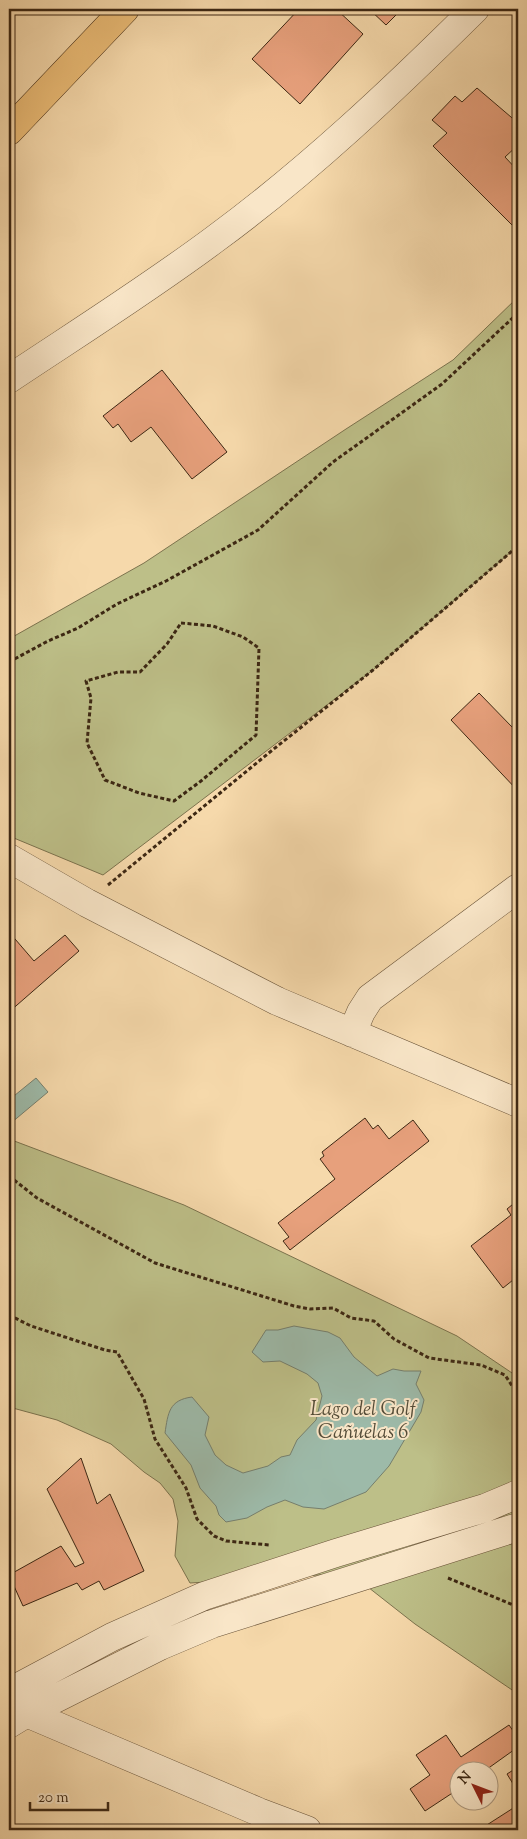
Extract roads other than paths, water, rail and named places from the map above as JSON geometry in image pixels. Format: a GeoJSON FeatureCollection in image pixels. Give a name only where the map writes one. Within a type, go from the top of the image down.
{"type":"FeatureCollection","features":[{"type":"Feature","properties":{"kind":"main road"},"geometry":{"type":"LineString","coordinates":[[9,131],[125,9]]}},
{"type":"Feature","properties":{"kind":"street"},"geometry":{"type":"LineString","coordinates":[[9,379],[216,239],[292,179],[367,114],[475,9]]}},
{"type":"Feature","properties":{"kind":"street"},"geometry":{"type":"LineString","coordinates":[[9,858],[87,903],[276,1001],[518,1103]]}},
{"type":"Feature","properties":{"kind":"street"},"geometry":{"type":"LineString","coordinates":[[352,1033],[370,998],[518,888]]}},
{"type":"Feature","properties":{"kind":"street"},"geometry":{"type":"LineString","coordinates":[[9,1692],[112,1637],[204,1596],[485,1508],[518,1494]]}},
{"type":"Feature","properties":{"kind":"street"},"geometry":{"type":"LineString","coordinates":[[15,1714],[160,1646],[212,1624],[518,1527]]}},
{"type":"Feature","properties":{"kind":"street"},"geometry":{"type":"LineString","coordinates":[[15,1714],[307,1830]]}},
{"type":"Feature","properties":{"kind":"water"},"geometry":{"type":"Polygon","coordinates":[[[36,1078],[48,1092],[11,1123],[9,1120],[9,1100],[36,1078]]]}},
{"type":"Feature","properties":{"kind":"water","name":"Lago del Golf Cañuelas 6"},"geometry":{"type":"Polygon","coordinates":[[[294,1326],[328,1332],[340,1338],[354,1357],[377,1376],[393,1369],[421,1371],[416,1384],[424,1400],[421,1412],[389,1466],[366,1492],[324,1509],[303,1507],[285,1500],[247,1518],[226,1522],[219,1515],[216,1506],[200,1488],[191,1465],[165,1433],[167,1419],[174,1404],[192,1397],[209,1417],[205,1435],[215,1455],[226,1465],[243,1473],[268,1466],[281,1457],[290,1455],[297,1440],[316,1420],[322,1396],[318,1383],[307,1374],[280,1361],[263,1362],[252,1352],[266,1330],[278,1330],[294,1326]]]}}]}
